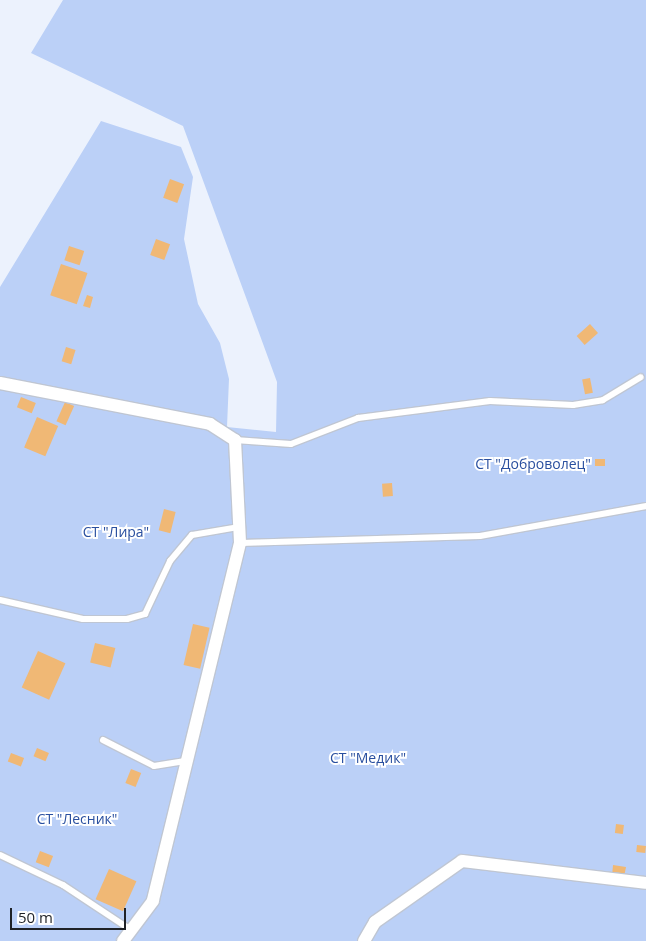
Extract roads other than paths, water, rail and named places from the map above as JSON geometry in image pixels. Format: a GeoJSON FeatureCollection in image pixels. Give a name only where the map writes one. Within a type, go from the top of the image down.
{"type":"FeatureCollection","features":[{"type":"Feature","properties":{"kind":"street"},"geometry":{"type":"LineString","coordinates":[[0,383],[210,424],[235,440],[240,543],[153,901],[123,941]]}},
{"type":"Feature","properties":{"kind":"street"},"geometry":{"type":"LineString","coordinates":[[364,941],[375,922],[462,861],[646,883]]}},
{"type":"Feature","properties":{"kind":"lane"},"geometry":{"type":"LineString","coordinates":[[235,440],[290,444],[358,418],[490,401],[581,404],[604,400],[641,377]]}},
{"type":"Feature","properties":{"kind":"lane"},"geometry":{"type":"LineString","coordinates":[[240,543],[480,536],[646,506]]}},
{"type":"Feature","properties":{"kind":"lane"},"geometry":{"type":"LineString","coordinates":[[0,600],[83,619],[127,619],[145,614],[170,561],[192,535],[239,527]]}},
{"type":"Feature","properties":{"kind":"lane"},"geometry":{"type":"LineString","coordinates":[[103,740],[154,766],[187,762]]}},
{"type":"Feature","properties":{"kind":"lane"},"geometry":{"type":"LineString","coordinates":[[0,855],[63,885],[131,930]]}},
{"type":"Feature","properties":{"kind":"park label","name":"СТ \"Доброволец\""},"geometry":{"type":"Point","coordinates":[533,464]}},
{"type":"Feature","properties":{"kind":"park label","name":"СТ \"Лира\""},"geometry":{"type":"Point","coordinates":[116,532]}},
{"type":"Feature","properties":{"kind":"park label","name":"СТ \"Медик\""},"geometry":{"type":"Point","coordinates":[368,758]}},
{"type":"Feature","properties":{"kind":"park label","name":"СТ \"Лесник\""},"geometry":{"type":"Point","coordinates":[77,819]}}]}
